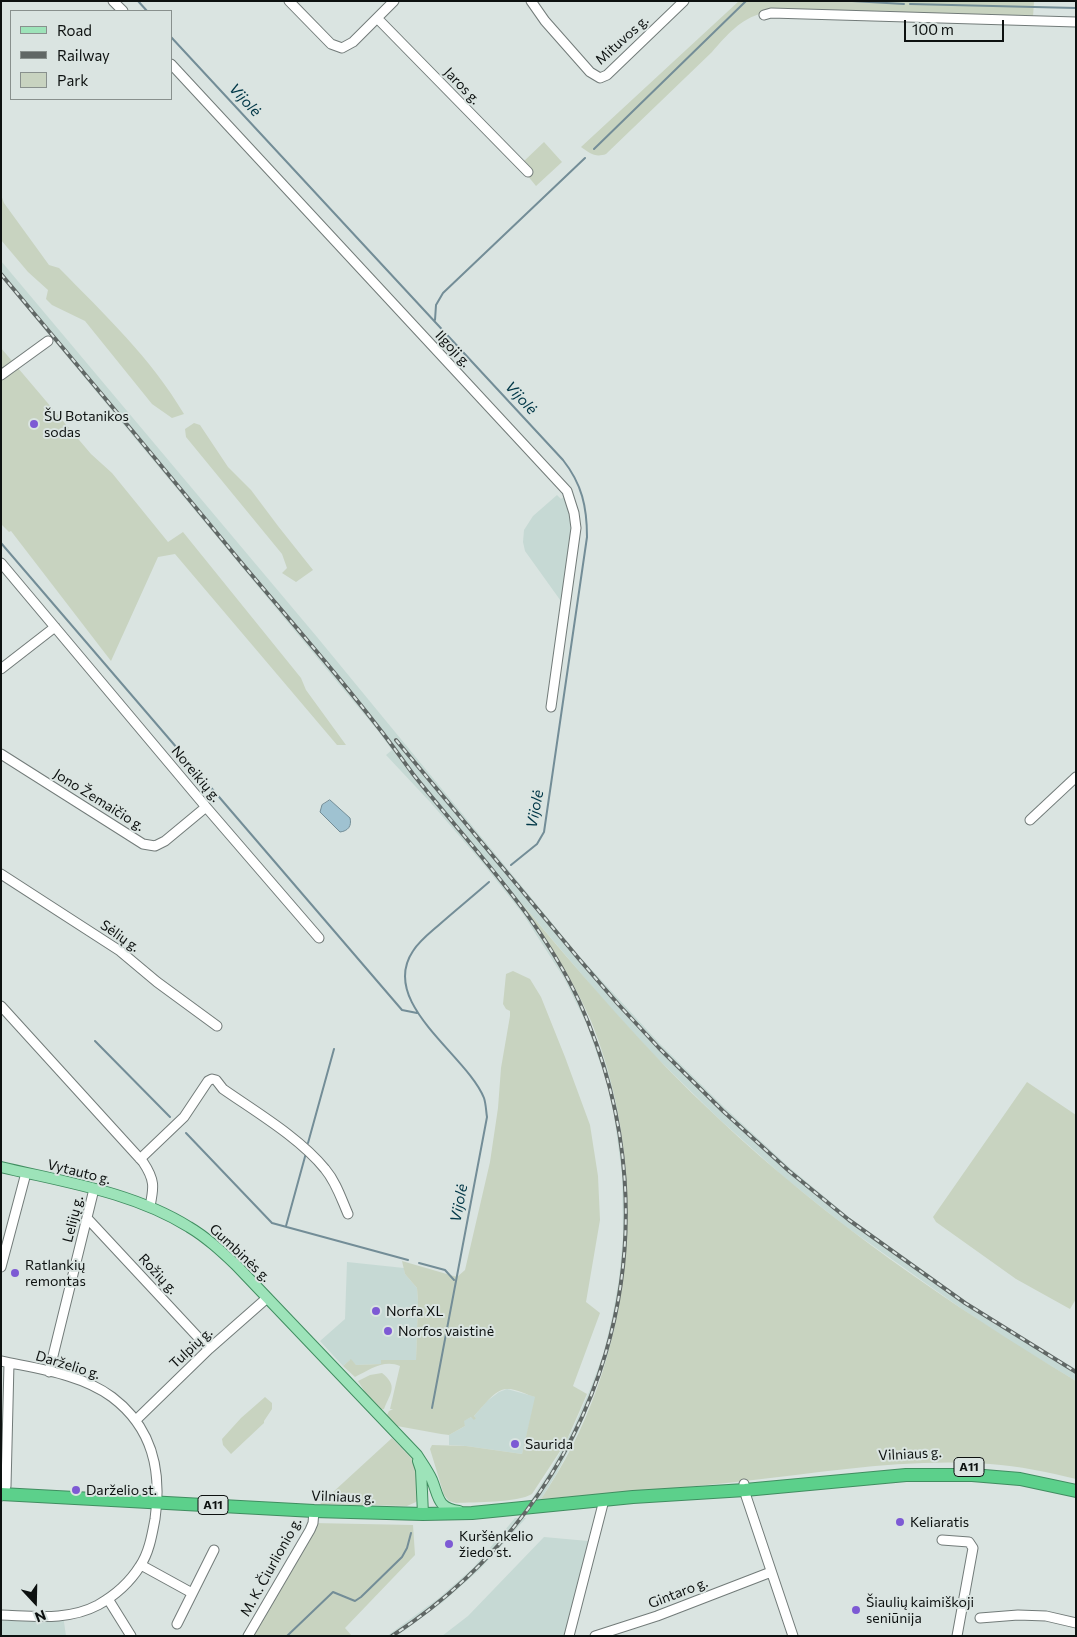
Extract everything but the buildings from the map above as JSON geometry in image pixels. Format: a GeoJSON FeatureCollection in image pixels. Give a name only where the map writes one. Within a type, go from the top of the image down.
{"type":"FeatureCollection","features":[{"type":"Feature","properties":{"kind":"highway","name":"Vilniaus g."},"geometry":{"type":"LineString","coordinates":[[745,1487],[910,1467],[964,1467],[1015,1471],[1076,1483]]}},
{"type":"Feature","properties":{"kind":"highway","name":"Vilniaus g."},"geometry":{"type":"LineString","coordinates":[[2,1495],[314,1511],[423,1514],[472,1513],[745,1487],[906,1475],[944,1474],[1020,1479],[1076,1491]]}},
{"type":"Feature","properties":{"kind":"main road","name":"Vytauto g."},"geometry":{"type":"LineString","coordinates":[[1,1167],[124,1197],[150,1206]]}},
{"type":"Feature","properties":{"kind":"main road","name":"Gumbinės g."},"geometry":{"type":"LineString","coordinates":[[150,1206],[209,1240],[236,1265],[417,1455],[425,1466],[438,1500],[450,1510],[472,1513]]}},
{"type":"Feature","properties":{"kind":"main road"},"geometry":{"type":"LineString","coordinates":[[417,1455],[423,1514]]}},
{"type":"Feature","properties":{"kind":"street"},"geometry":{"type":"LineString","coordinates":[[113,1],[122,10]]}},
{"type":"Feature","properties":{"kind":"street"},"geometry":{"type":"LineString","coordinates":[[289,1],[331,44],[342,48],[353,42],[394,1]]}},
{"type":"Feature","properties":{"kind":"street","name":"Mituvos g."},"geometry":{"type":"LineString","coordinates":[[531,1],[545,21],[590,72],[600,78],[608,75],[684,1]]}},
{"type":"Feature","properties":{"kind":"street"},"geometry":{"type":"LineString","coordinates":[[764,15],[771,13],[1076,22]]}},
{"type":"Feature","properties":{"kind":"street","name":"Jaros g."},"geometry":{"type":"LineString","coordinates":[[377,18],[528,172]]}},
{"type":"Feature","properties":{"kind":"street","name":"Ilgoji g."},"geometry":{"type":"LineString","coordinates":[[172,65],[567,491],[574,513],[576,528],[551,706]]}},
{"type":"Feature","properties":{"kind":"street"},"geometry":{"type":"LineString","coordinates":[[1,375],[48,341]]}},
{"type":"Feature","properties":{"kind":"street","name":"Noreikių g."},"geometry":{"type":"LineString","coordinates":[[1,563],[319,938]]}},
{"type":"Feature","properties":{"kind":"street"},"geometry":{"type":"LineString","coordinates":[[1,669],[55,627]]}},
{"type":"Feature","properties":{"kind":"street","name":"Jono Žemaičio g."},"geometry":{"type":"LineString","coordinates":[[1,754],[143,844],[155,846],[165,841],[206,807]]}},
{"type":"Feature","properties":{"kind":"street"},"geometry":{"type":"LineString","coordinates":[[1030,820],[1076,777]]}},
{"type":"Feature","properties":{"kind":"street","name":"Sėlių g."},"geometry":{"type":"LineString","coordinates":[[1,874],[120,951],[157,982],[217,1026]]}},
{"type":"Feature","properties":{"kind":"street"},"geometry":{"type":"LineString","coordinates":[[1,1006],[140,1159],[148,1170],[153,1183],[150,1206]]}},
{"type":"Feature","properties":{"kind":"street"},"geometry":{"type":"LineString","coordinates":[[140,1159],[160,1142],[184,1117],[208,1081],[216,1080],[224,1089],[305,1148],[326,1170],[336,1186],[348,1214]]}},
{"type":"Feature","properties":{"kind":"street"},"geometry":{"type":"LineString","coordinates":[[1,1267],[26,1173]]}},
{"type":"Feature","properties":{"kind":"street","name":"Lelijų g."},"geometry":{"type":"LineString","coordinates":[[49,1372],[94,1190]]}},
{"type":"Feature","properties":{"kind":"street","name":"Rožių g."},"geometry":{"type":"LineString","coordinates":[[87,1218],[209,1349]]}},
{"type":"Feature","properties":{"kind":"street","name":"Tulpių g."},"geometry":{"type":"LineString","coordinates":[[136,1420],[209,1349],[266,1298]]}},
{"type":"Feature","properties":{"kind":"street"},"geometry":{"type":"LineString","coordinates":[[2,1495],[6,1486],[5,1362]]}},
{"type":"Feature","properties":{"kind":"street","name":"Darželio g."},"geometry":{"type":"LineString","coordinates":[[1,1615],[53,1616],[73,1614],[91,1608],[108,1599],[141,1566],[149,1547],[157,1502],[153,1453],[136,1420],[126,1408],[89,1383],[5,1362]]}},
{"type":"Feature","properties":{"kind":"street"},"geometry":{"type":"LineString","coordinates":[[745,1487],[793,1636]]}},
{"type":"Feature","properties":{"kind":"street"},"geometry":{"type":"LineString","coordinates":[[569,1636],[604,1500]]}},
{"type":"Feature","properties":{"kind":"street","name":"M. K. Čiurlionio g."},"geometry":{"type":"LineString","coordinates":[[248,1636],[310,1530],[314,1511]]}},
{"type":"Feature","properties":{"kind":"street"},"geometry":{"type":"LineString","coordinates":[[942,1540],[969,1542],[974,1548],[957,1636]]}},
{"type":"Feature","properties":{"kind":"street"},"geometry":{"type":"LineString","coordinates":[[177,1624],[214,1550]]}},
{"type":"Feature","properties":{"kind":"street"},"geometry":{"type":"LineString","coordinates":[[141,1566],[192,1593]]}},
{"type":"Feature","properties":{"kind":"street","name":"Gintaro g."},"geometry":{"type":"LineString","coordinates":[[594,1636],[657,1616],[771,1572]]}},
{"type":"Feature","properties":{"kind":"street"},"geometry":{"type":"LineString","coordinates":[[108,1599],[131,1636]]}},
{"type":"Feature","properties":{"kind":"street"},"geometry":{"type":"LineString","coordinates":[[980,1618],[1018,1615],[1046,1616],[1076,1623]]}},
{"type":"Feature","properties":{"kind":"shaded area"},"geometry":{"type":"Polygon","coordinates":[[[1,261],[317,637],[580,957],[661,1045],[790,1168],[850,1218],[966,1301],[1013,1332],[1076,1369],[1076,1381],[1009,1341],[962,1309],[845,1226],[785,1178],[718,1118],[654,1055],[612,1010],[523,905],[579,995],[601,1050],[611,1081],[618,1113],[627,1173],[628,1207],[628,1237],[623,1279],[617,1318],[608,1356],[579,1430],[557,1473],[541,1499],[531,1500],[573,1429],[589,1392],[603,1355],[619,1279],[623,1237],[622,1174],[614,1115],[607,1083],[587,1025],[564,978],[523,914],[431,803],[386,755],[392,750],[378,731],[1,277],[1,261]]]}},
{"type":"Feature","properties":{"kind":"shaded area"},"geometry":{"type":"Polygon","coordinates":[[[557,495],[561,499],[566,495],[573,518],[563,604],[525,551],[523,542],[524,530],[533,516],[557,495]]]}},
{"type":"Feature","properties":{"kind":"shaded area"},"geometry":{"type":"Polygon","coordinates":[[[347,1262],[404,1268],[405,1274],[417,1288],[416,1360],[381,1360],[381,1364],[356,1365],[350,1360],[343,1366],[320,1341],[345,1319],[347,1262]]]}},
{"type":"Feature","properties":{"kind":"shaded area"},"geometry":{"type":"Polygon","coordinates":[[[507,1389],[536,1397],[522,1454],[449,1445],[449,1435],[465,1426],[463,1421],[471,1417],[476,1418],[474,1416],[487,1401],[499,1392],[507,1389]]]}},
{"type":"Feature","properties":{"kind":"shaded area"},"geometry":{"type":"Polygon","coordinates":[[[515,1518],[526,1518],[478,1571],[443,1602],[397,1636],[387,1636],[439,1598],[473,1568],[515,1518]]]}},
{"type":"Feature","properties":{"kind":"shaded area"},"geometry":{"type":"Polygon","coordinates":[[[544,1537],[588,1541],[566,1636],[442,1636],[468,1616],[544,1537]]]}},
{"type":"Feature","properties":{"kind":"shaded area"},"geometry":{"type":"Polygon","coordinates":[[[1,1615],[63,1615],[66,1636],[1,1636],[1,1615]]]}},
{"type":"Feature","properties":{"kind":"green space"},"geometry":{"type":"Polygon","coordinates":[[[739,1],[1034,1],[1033,17],[763,13],[747,19],[735,28],[606,154],[596,155],[581,147],[739,1]]]}},
{"type":"Feature","properties":{"kind":"green space"},"geometry":{"type":"Polygon","coordinates":[[[544,142],[562,162],[536,186],[527,175],[523,162],[544,142]]]}},
{"type":"Feature","properties":{"kind":"green space"},"geometry":{"type":"Polygon","coordinates":[[[1,195],[4,203],[49,265],[59,268],[126,337],[157,374],[184,414],[172,418],[152,404],[85,321],[52,305],[46,299],[48,290],[28,272],[1,240],[1,195]]]}},
{"type":"Feature","properties":{"kind":"green space"},"geometry":{"type":"Polygon","coordinates":[[[1,348],[91,454],[112,473],[168,542],[183,532],[301,678],[306,690],[346,745],[337,745],[175,554],[158,557],[111,661],[11,531],[9,532],[1,524],[1,348]]]}},
{"type":"Feature","properties":{"kind":"green space"},"geometry":{"type":"Polygon","coordinates":[[[194,423],[200,425],[228,467],[251,490],[313,570],[296,582],[282,573],[287,568],[282,554],[186,437],[185,429],[194,423]]]}},
{"type":"Feature","properties":{"kind":"green space"},"geometry":{"type":"Polygon","coordinates":[[[517,898],[639,1039],[691,1092],[759,1155],[845,1226],[890,1259],[982,1322],[1076,1381],[1076,1479],[1001,1465],[959,1463],[898,1464],[694,1486],[541,1499],[573,1445],[597,1388],[614,1328],[624,1266],[627,1204],[623,1141],[611,1080],[591,1021],[557,958],[517,898]]]}},
{"type":"Feature","properties":{"kind":"green space"},"geometry":{"type":"Polygon","coordinates":[[[513,971],[530,979],[541,997],[590,1125],[598,1176],[600,1220],[586,1302],[600,1313],[573,1386],[587,1394],[566,1442],[532,1494],[506,1501],[456,1503],[449,1501],[444,1495],[430,1449],[432,1445],[466,1446],[522,1454],[535,1397],[515,1390],[503,1390],[489,1399],[474,1416],[476,1418],[474,1420],[471,1417],[464,1421],[465,1426],[449,1435],[441,1434],[397,1426],[390,1420],[387,1415],[393,1409],[390,1409],[400,1366],[394,1364],[382,1365],[355,1377],[343,1366],[351,1359],[356,1365],[381,1364],[381,1360],[416,1360],[417,1288],[405,1274],[402,1261],[457,1277],[465,1270],[490,1162],[498,1108],[501,1068],[510,1016],[510,1011],[503,1004],[506,974],[513,971]]]}},
{"type":"Feature","properties":{"kind":"green space"},"geometry":{"type":"Polygon","coordinates":[[[1027,1082],[1076,1115],[1076,1299],[1070,1309],[1016,1279],[936,1222],[933,1217],[1027,1082]]]}},
{"type":"Feature","properties":{"kind":"green space"},"geometry":{"type":"Polygon","coordinates":[[[382,1373],[390,1382],[392,1390],[384,1409],[380,1410],[370,1400],[358,1381],[370,1375],[382,1373]]]}},
{"type":"Feature","properties":{"kind":"green space"},"geometry":{"type":"Polygon","coordinates":[[[265,1397],[272,1403],[272,1409],[264,1423],[231,1454],[223,1445],[222,1439],[241,1418],[265,1397]]]}},
{"type":"Feature","properties":{"kind":"green space"},"geometry":{"type":"Polygon","coordinates":[[[392,1438],[415,1462],[418,1498],[416,1502],[407,1506],[320,1504],[392,1438]]]}},
{"type":"Feature","properties":{"kind":"green space"},"geometry":{"type":"Polygon","coordinates":[[[313,1523],[413,1525],[415,1555],[345,1628],[352,1636],[248,1636],[313,1523]]]}},
{"type":"Feature","properties":{"kind":"water"},"geometry":{"type":"Polygon","coordinates":[[[330,800],[350,818],[350,826],[345,831],[340,832],[320,812],[322,805],[330,800]]]}},
{"type":"Feature","properties":{"kind":"waterway","name":"Vijolė"},"geometry":{"type":"LineString","coordinates":[[138,1],[146,10]]}},
{"type":"Feature","properties":{"kind":"waterway"},"geometry":{"type":"LineString","coordinates":[[594,149],[746,1]]}},
{"type":"Feature","properties":{"kind":"waterway"},"geometry":{"type":"LineString","coordinates":[[852,1],[904,4]]}},
{"type":"Feature","properties":{"kind":"waterway"},"geometry":{"type":"LineString","coordinates":[[910,4],[1076,8]]}},
{"type":"Feature","properties":{"kind":"waterway","name":"Vijolė"},"geometry":{"type":"LineString","coordinates":[[172,38],[563,460],[579,487],[586,516],[587,537],[544,832],[537,844],[511,865]]}},
{"type":"Feature","properties":{"kind":"waterway"},"geometry":{"type":"LineString","coordinates":[[435,320],[436,305],[443,293],[585,158]]}},
{"type":"Feature","properties":{"kind":"waterway"},"geometry":{"type":"LineString","coordinates":[[1,543],[402,1010],[417,1013]]}},
{"type":"Feature","properties":{"kind":"waterway","name":"Vijolė"},"geometry":{"type":"LineString","coordinates":[[432,1408],[487,1117],[484,1098],[475,1081],[429,1028],[416,1009],[407,990],[405,970],[413,951],[422,940],[489,882]]}},
{"type":"Feature","properties":{"kind":"waterway"},"geometry":{"type":"LineString","coordinates":[[95,1041],[170,1117]]}},
{"type":"Feature","properties":{"kind":"waterway"},"geometry":{"type":"LineString","coordinates":[[308,1143],[334,1049]]}},
{"type":"Feature","properties":{"kind":"waterway"},"geometry":{"type":"LineString","coordinates":[[186,1133],[272,1223],[408,1260]]}},
{"type":"Feature","properties":{"kind":"waterway"},"geometry":{"type":"LineString","coordinates":[[286,1226],[306,1153]]}},
{"type":"Feature","properties":{"kind":"waterway"},"geometry":{"type":"LineString","coordinates":[[419,1263],[445,1270],[454,1280]]}},
{"type":"Feature","properties":{"kind":"waterway","name":"Vijolė"},"geometry":{"type":"LineString","coordinates":[[287,1636],[333,1592],[355,1601],[361,1597],[402,1557],[407,1548],[411,1533]]}},
{"type":"Feature","properties":{"kind":"railway"},"geometry":{"type":"LineString","coordinates":[[1,274],[344,685],[524,911],[563,970],[579,1001],[610,1089],[625,1179],[623,1268],[606,1354],[573,1435],[526,1511],[466,1578],[392,1636]]}},
{"type":"Feature","properties":{"kind":"railway"},"geometry":{"type":"LineString","coordinates":[[396,740],[618,1004],[659,1048],[723,1111],[789,1171],[849,1220],[965,1303],[1076,1372]]}},
{"type":"Feature","properties":{"kind":"place","name":"ŠU Botanikos sodas"},"geometry":{"type":"Point","coordinates":[34,424]}},
{"type":"Feature","properties":{"kind":"place","name":"Ratlankių remontas"},"geometry":{"type":"Point","coordinates":[15,1273]}},
{"type":"Feature","properties":{"kind":"place","name":"Norfa XL"},"geometry":{"type":"Point","coordinates":[376,1311]}},
{"type":"Feature","properties":{"kind":"place","name":"Norfos vaistinė"},"geometry":{"type":"Point","coordinates":[388,1331]}},
{"type":"Feature","properties":{"kind":"place","name":"Saurida"},"geometry":{"type":"Point","coordinates":[515,1444]}},
{"type":"Feature","properties":{"kind":"place","name":"Darželio st."},"geometry":{"type":"Point","coordinates":[76,1490]}},
{"type":"Feature","properties":{"kind":"place","name":"Keliaratis"},"geometry":{"type":"Point","coordinates":[900,1522]}},
{"type":"Feature","properties":{"kind":"place","name":"Kuršėnkelio žiedo st."},"geometry":{"type":"Point","coordinates":[449,1544]}},
{"type":"Feature","properties":{"kind":"place","name":"Šiaulių kaimiškoji seniūnija"},"geometry":{"type":"Point","coordinates":[856,1610]}}]}
